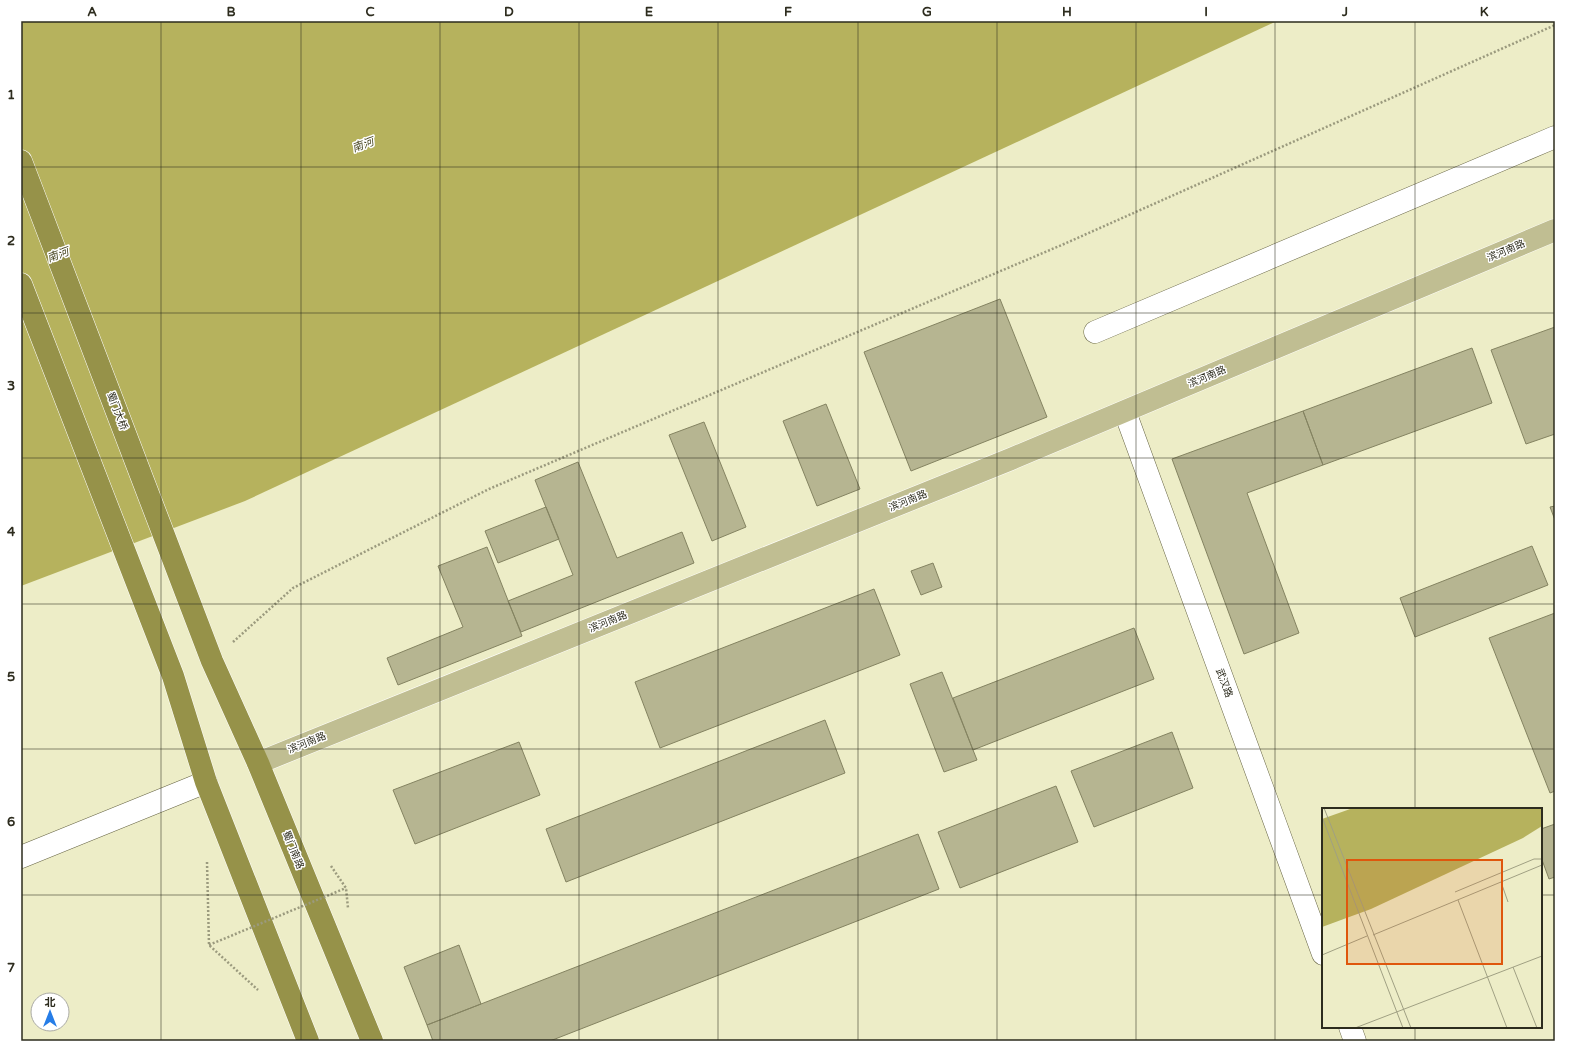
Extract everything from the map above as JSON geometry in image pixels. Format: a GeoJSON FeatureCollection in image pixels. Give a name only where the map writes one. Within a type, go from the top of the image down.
{"type":"FeatureCollection","features":[{"type":"Feature","properties":{"kind":"highway","name":"蜀门大桥"},"geometry":{"type":"LineString","coordinates":[[21,161],[212,660]]}},
{"type":"Feature","properties":{"kind":"highway"},"geometry":{"type":"LineString","coordinates":[[21,284],[172,676],[206,782],[308,1041]]}},
{"type":"Feature","properties":{"kind":"highway","name":"蜀门南路"},"geometry":{"type":"LineString","coordinates":[[212,660],[258,763],[372,1041]]}},
{"type":"Feature","properties":{"kind":"main road","name":"滨河南路"},"geometry":{"type":"LineString","coordinates":[[258,763],[1011,459],[1555,230]]}},
{"type":"Feature","properties":{"kind":"street"},"geometry":{"type":"LineString","coordinates":[[1095,332],[1555,137]]}},
{"type":"Feature","properties":{"kind":"street","name":"武汉路"},"geometry":{"type":"LineString","coordinates":[[1125,412],[1322,951]]}},
{"type":"Feature","properties":{"kind":"street"},"geometry":{"type":"LineString","coordinates":[[21,857],[206,782]]}},
{"type":"Feature","properties":{"kind":"street"},"geometry":{"type":"LineString","coordinates":[[1350,1028],[1355,1041]]}},
{"type":"Feature","properties":{"kind":"path"},"geometry":{"type":"LineString","coordinates":[[212,660],[293,588],[489,489],[1064,244],[1555,24]]}},
{"type":"Feature","properties":{"kind":"path"},"geometry":{"type":"LineString","coordinates":[[209,945],[346,888]]}},
{"type":"Feature","properties":{"kind":"water","name":"南河"},"geometry":{"type":"Polygon","coordinates":[[[21,21],[1277,21],[245,501],[21,586],[21,21]]]}},
{"type":"Feature","properties":{"kind":"building"},"geometry":{"type":"Polygon","coordinates":[[[1000,299],[1047,417],[911,471],[864,352],[1000,299]]]}},
{"type":"Feature","properties":{"kind":"building"},"geometry":{"type":"Polygon","coordinates":[[[1555,327],[1555,434],[1526,444],[1491,350],[1555,327]]]}},
{"type":"Feature","properties":{"kind":"building"},"geometry":{"type":"Polygon","coordinates":[[[1472,348],[1492,403],[1323,465],[1303,411],[1472,348]]]}},
{"type":"Feature","properties":{"kind":"building"},"geometry":{"type":"Polygon","coordinates":[[[826,404],[860,489],[817,506],[783,421],[826,404]]]}},
{"type":"Feature","properties":{"kind":"building"},"geometry":{"type":"Polygon","coordinates":[[[1303,411],[1323,465],[1247,493],[1299,633],[1244,654],[1172,459],[1303,411]]]}},
{"type":"Feature","properties":{"kind":"building"},"geometry":{"type":"Polygon","coordinates":[[[704,422],[746,527],[712,541],[669,435],[704,422]]]}},
{"type":"Feature","properties":{"kind":"building"},"geometry":{"type":"Polygon","coordinates":[[[578,462],[617,558],[682,532],[694,563],[521,632],[508,601],[573,575],[535,480],[578,462]]]}},
{"type":"Feature","properties":{"kind":"building"},"geometry":{"type":"Polygon","coordinates":[[[1555,506],[1555,520],[1550,507],[1555,506]]]}},
{"type":"Feature","properties":{"kind":"building"},"geometry":{"type":"Polygon","coordinates":[[[546,507],[559,539],[498,563],[485,531],[546,507]]]}},
{"type":"Feature","properties":{"kind":"building"},"geometry":{"type":"Polygon","coordinates":[[[1532,546],[1548,585],[1415,637],[1400,598],[1532,546]]]}},
{"type":"Feature","properties":{"kind":"building"},"geometry":{"type":"Polygon","coordinates":[[[487,547],[522,636],[398,685],[387,658],[463,627],[438,566],[487,547]]]}},
{"type":"Feature","properties":{"kind":"building"},"geometry":{"type":"Polygon","coordinates":[[[933,563],[942,587],[921,595],[911,571],[933,563]]]}},
{"type":"Feature","properties":{"kind":"building"},"geometry":{"type":"Polygon","coordinates":[[[874,589],[900,655],[660,748],[635,682],[874,589]]]}},
{"type":"Feature","properties":{"kind":"building"},"geometry":{"type":"Polygon","coordinates":[[[1555,613],[1555,791],[1550,793],[1489,638],[1555,613]]]}},
{"type":"Feature","properties":{"kind":"building"},"geometry":{"type":"Polygon","coordinates":[[[1134,628],[1154,679],[973,750],[953,698],[1134,628]]]}},
{"type":"Feature","properties":{"kind":"building"},"geometry":{"type":"Polygon","coordinates":[[[942,672],[977,760],[944,772],[910,684],[942,672]]]}},
{"type":"Feature","properties":{"kind":"building"},"geometry":{"type":"Polygon","coordinates":[[[825,720],[845,773],[566,882],[546,829],[825,720]]]}},
{"type":"Feature","properties":{"kind":"building"},"geometry":{"type":"Polygon","coordinates":[[[1172,732],[1193,788],[1094,827],[1071,771],[1172,732]]]}},
{"type":"Feature","properties":{"kind":"building"},"geometry":{"type":"Polygon","coordinates":[[[519,742],[540,795],[415,844],[393,790],[519,742]]]}},
{"type":"Feature","properties":{"kind":"building"},"geometry":{"type":"Polygon","coordinates":[[[1056,786],[1078,842],[960,888],[938,832],[1056,786]]]}},
{"type":"Feature","properties":{"kind":"building"},"geometry":{"type":"Polygon","coordinates":[[[1555,824],[1555,877],[1549,879],[1542,860],[1542,829],[1555,824]]]}},
{"type":"Feature","properties":{"kind":"building"},"geometry":{"type":"Polygon","coordinates":[[[918,834],[939,889],[550,1041],[433,1041],[427,1025],[918,834]]]}},
{"type":"Feature","properties":{"kind":"building"},"geometry":{"type":"Polygon","coordinates":[[[459,945],[481,1004],[427,1025],[404,967],[459,945]]]}}]}
